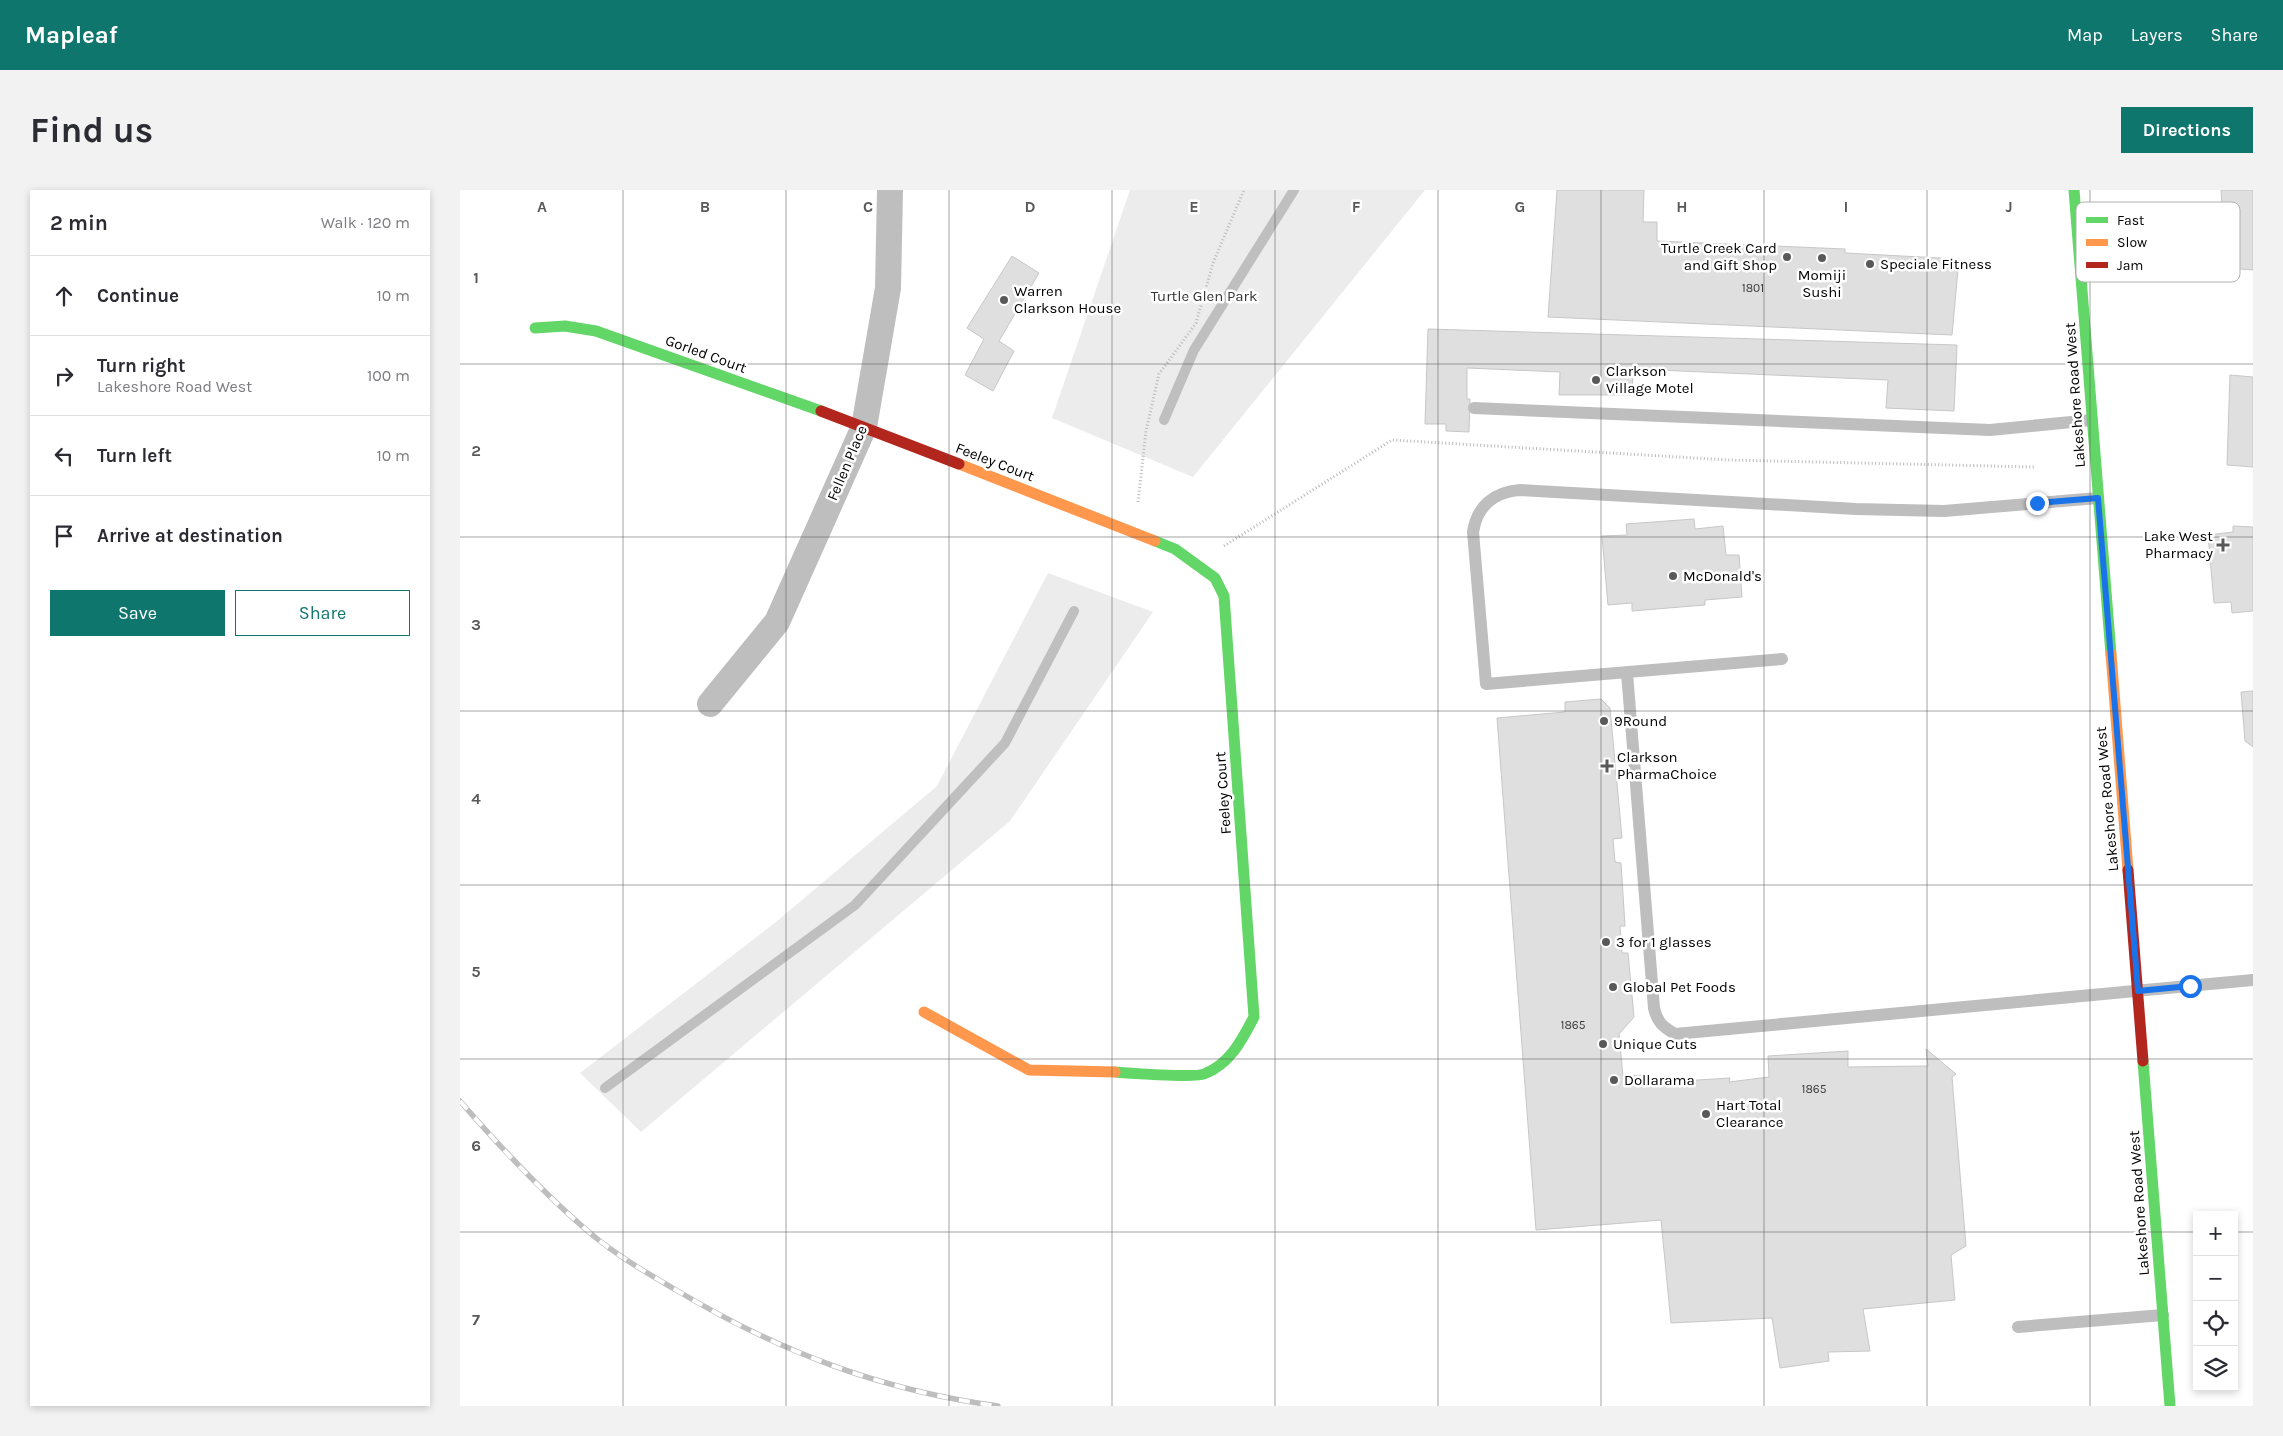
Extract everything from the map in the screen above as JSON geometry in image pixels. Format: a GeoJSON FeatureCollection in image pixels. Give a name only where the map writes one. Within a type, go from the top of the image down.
{"type":"FeatureCollection","features":[{"type":"Feature","properties":{"kind":"street","name":"Fellen Place"},"geometry":{"type":"LineString","coordinates":[[710,704],[777,622],[864,427],[888,288],[890,190]]}},
{"type":"Feature","properties":{"kind":"street","name":"Lakeshore Road West"},"geometry":{"type":"LineString","coordinates":[[2074,190],[2076,216]]}},
{"type":"Feature","properties":{"kind":"street","name":"Lakeshore Road West"},"geometry":{"type":"LineString","coordinates":[[2081,282],[2170,1406]]}},
{"type":"Feature","properties":{"kind":"street","name":"Gorled Court"},"geometry":{"type":"LineString","coordinates":[[535,328],[573,326],[596,332],[864,427]]}},
{"type":"Feature","properties":{"kind":"street","name":"Feeley Court"},"geometry":{"type":"LineString","coordinates":[[864,427],[1175,549],[1215,578],[1224,596],[1254,1017],[1242,1040],[1227,1060],[1203,1075],[1029,1070],[924,1012]]}},
{"type":"Feature","properties":{"kind":"lane"},"geometry":{"type":"LineString","coordinates":[[1474,408],[1990,430],[2092,420]]}},
{"type":"Feature","properties":{"kind":"lane"},"geometry":{"type":"LineString","coordinates":[[1782,659],[1486,684],[1473,532],[1475,520],[1485,504],[1495,496],[1508,491],[1520,490],[1856,509],[1944,511],[2098,498]]}},
{"type":"Feature","properties":{"kind":"lane"},"geometry":{"type":"LineString","coordinates":[[1628,672],[1654,1008],[1656,1019],[1664,1028],[1675,1034],[2253,980]]}},
{"type":"Feature","properties":{"kind":"lane"},"geometry":{"type":"LineString","coordinates":[[2018,1327],[2163,1315]]}},
{"type":"Feature","properties":{"kind":"path"},"geometry":{"type":"LineString","coordinates":[[1134,533],[1146,431],[1159,374],[1196,323],[1213,263],[1244,190]]}},
{"type":"Feature","properties":{"kind":"path"},"geometry":{"type":"LineString","coordinates":[[1195,564],[1392,440],[1729,460],[2035,467]]}},
{"type":"Feature","properties":{"kind":"green space","name":"Turtle Glen Park"},"geometry":{"type":"Polygon","coordinates":[[[1130,190],[1425,190],[1193,477],[1052,418],[1130,190]]]}},
{"type":"Feature","properties":{"kind":"green space"},"geometry":{"type":"Polygon","coordinates":[[[1048,573],[1153,612],[1010,821],[641,1132],[580,1073],[776,922],[937,786],[1048,573]]]}},
{"type":"Feature","properties":{"kind":"building"},"geometry":{"type":"Polygon","coordinates":[[[1557,190],[1644,190],[1643,222],[1657,222],[1657,241],[1845,249],[1845,253],[1959,259],[1952,335],[1548,317],[1557,190]]]}},
{"type":"Feature","properties":{"kind":"building"},"geometry":{"type":"Polygon","coordinates":[[[2221,190],[2253,190],[2253,270],[2240,269],[2240,202],[2222,202],[2221,190]]]}},
{"type":"Feature","properties":{"kind":"building","name":"Warren Clarkson House"},"geometry":{"type":"Polygon","coordinates":[[[1012,256],[1039,273],[999,341],[1014,351],[993,391],[965,375],[984,339],[967,328],[1012,256]]]}},
{"type":"Feature","properties":{"kind":"building","name":"Clarkson Village Motel"},"geometry":{"type":"Polygon","coordinates":[[[1428,329],[1957,345],[1954,411],[1886,408],[1888,380],[1634,369],[1631,395],[1559,395],[1560,372],[1467,368],[1467,399],[1470,399],[1469,432],[1446,431],[1446,424],[1425,424],[1428,329]]]}},
{"type":"Feature","properties":{"kind":"building"},"geometry":{"type":"Polygon","coordinates":[[[2230,375],[2253,377],[2253,467],[2227,465],[2230,375]]]}},
{"type":"Feature","properties":{"kind":"building","name":"McDonald's"},"geometry":{"type":"Polygon","coordinates":[[[1694,519],[1695,529],[1723,526],[1726,555],[1739,555],[1742,597],[1705,600],[1705,605],[1632,611],[1632,603],[1608,605],[1602,536],[1627,535],[1626,524],[1694,519]]]}},
{"type":"Feature","properties":{"kind":"building"},"geometry":{"type":"Polygon","coordinates":[[[2233,526],[2253,527],[2253,611],[2232,613],[2231,602],[2214,603],[2208,535],[2233,532],[2233,526]]]}},
{"type":"Feature","properties":{"kind":"building"},"geometry":{"type":"Polygon","coordinates":[[[2253,691],[2253,747],[2245,741],[2241,692],[2253,691]]]}},
{"type":"Feature","properties":{"kind":"building"},"geometry":{"type":"Polygon","coordinates":[[[1601,699],[1610,708],[1622,838],[1613,839],[1615,862],[1621,863],[1625,926],[1620,926],[1622,953],[1628,953],[1634,1017],[1619,1034],[1623,1076],[1647,1075],[1648,1087],[1683,1085],[1682,1081],[1730,1078],[1729,1082],[1769,1077],[1768,1056],[1848,1051],[1848,1067],[1928,1066],[1926,1049],[1956,1074],[1952,1077],[1966,1246],[1951,1255],[1955,1300],[1863,1309],[1870,1351],[1828,1352],[1829,1361],[1780,1368],[1772,1318],[1671,1323],[1661,1220],[1536,1230],[1497,718],[1565,712],[1565,702],[1601,699]]]}},
{"type":"Feature","properties":{"kind":"waterway"},"geometry":{"type":"LineString","coordinates":[[1164,420],[1194,350],[1294,190]]}},
{"type":"Feature","properties":{"kind":"waterway"},"geometry":{"type":"LineString","coordinates":[[605,1088],[855,905],[1005,743],[1074,611]]}},
{"type":"Feature","properties":{"kind":"railway"},"geometry":{"type":"LineString","coordinates":[[460,1101],[523,1170],[590,1233],[610,1249],[714,1312],[753,1332],[831,1365],[912,1390],[998,1406]]}},
{"type":"Feature","properties":{"kind":"traffic: fast"},"geometry":{"type":"LineString","coordinates":[[2074,190],[2076,215]]}},
{"type":"Feature","properties":{"kind":"traffic: fast"},"geometry":{"type":"LineString","coordinates":[[2081,282],[2111,654]]}},
{"type":"Feature","properties":{"kind":"traffic: fast"},"geometry":{"type":"LineString","coordinates":[[535,328],[565,326],[596,331],[821,411]]}},
{"type":"Feature","properties":{"kind":"traffic: fast"},"geometry":{"type":"LineString","coordinates":[[1115,1072],[1175,1075],[1204,1074],[1213,1070],[1228,1058],[1240,1043],[1254,1017],[1224,596],[1215,578],[1175,549],[1155,541]]}},
{"type":"Feature","properties":{"kind":"traffic: fast"},"geometry":{"type":"LineString","coordinates":[[2143,1061],[2170,1406]]}},
{"type":"Feature","properties":{"kind":"traffic: slow"},"geometry":{"type":"LineString","coordinates":[[959,464],[1155,541]]}},
{"type":"Feature","properties":{"kind":"traffic: slow"},"geometry":{"type":"LineString","coordinates":[[2111,654],[2128,870]]}},
{"type":"Feature","properties":{"kind":"traffic: slow"},"geometry":{"type":"LineString","coordinates":[[924,1012],[1029,1070],[1115,1072]]}},
{"type":"Feature","properties":{"kind":"traffic: jam"},"geometry":{"type":"LineString","coordinates":[[821,411],[959,464]]}},
{"type":"Feature","properties":{"kind":"traffic: jam"},"geometry":{"type":"LineString","coordinates":[[2128,870],[2143,1061]]}},
{"type":"Feature","properties":{"kind":"place","name":"Turtle Creek Card and Gift Shop"},"geometry":{"type":"Point","coordinates":[1787,257]}},
{"type":"Feature","properties":{"kind":"place","name":"Momiji Sushi"},"geometry":{"type":"Point","coordinates":[1822,258]}},
{"type":"Feature","properties":{"kind":"place","name":"Speciale Fitness"},"geometry":{"type":"Point","coordinates":[1870,264]}},
{"type":"Feature","properties":{"kind":"place","name":"Warren Clarkson House"},"geometry":{"type":"Point","coordinates":[1004,300]}},
{"type":"Feature","properties":{"kind":"place","name":"Clarkson Village Motel"},"geometry":{"type":"Point","coordinates":[1596,380]}},
{"type":"Feature","properties":{"kind":"place","name":"Lake West Pharmacy"},"geometry":{"type":"Point","coordinates":[2223,545]}},
{"type":"Feature","properties":{"kind":"place","name":"McDonald's"},"geometry":{"type":"Point","coordinates":[1673,576]}},
{"type":"Feature","properties":{"kind":"place","name":"9Round"},"geometry":{"type":"Point","coordinates":[1604,721]}},
{"type":"Feature","properties":{"kind":"place","name":"Clarkson PharmaChoice"},"geometry":{"type":"Point","coordinates":[1607,766]}},
{"type":"Feature","properties":{"kind":"place","name":"3 for 1 glasses"},"geometry":{"type":"Point","coordinates":[1606,942]}},
{"type":"Feature","properties":{"kind":"place","name":"Global Pet Foods"},"geometry":{"type":"Point","coordinates":[1613,987]}},
{"type":"Feature","properties":{"kind":"place","name":"Unique Cuts"},"geometry":{"type":"Point","coordinates":[1603,1044]}},
{"type":"Feature","properties":{"kind":"place","name":"Dollarama"},"geometry":{"type":"Point","coordinates":[1614,1080]}},
{"type":"Feature","properties":{"kind":"place","name":"Hart Total Clearance"},"geometry":{"type":"Point","coordinates":[1706,1114]}},
{"type":"Feature","properties":{"kind":"route"},"geometry":{"type":"LineString","coordinates":[[2037,503],[2098,498],[2138,991],[2190,986]]}}]}
